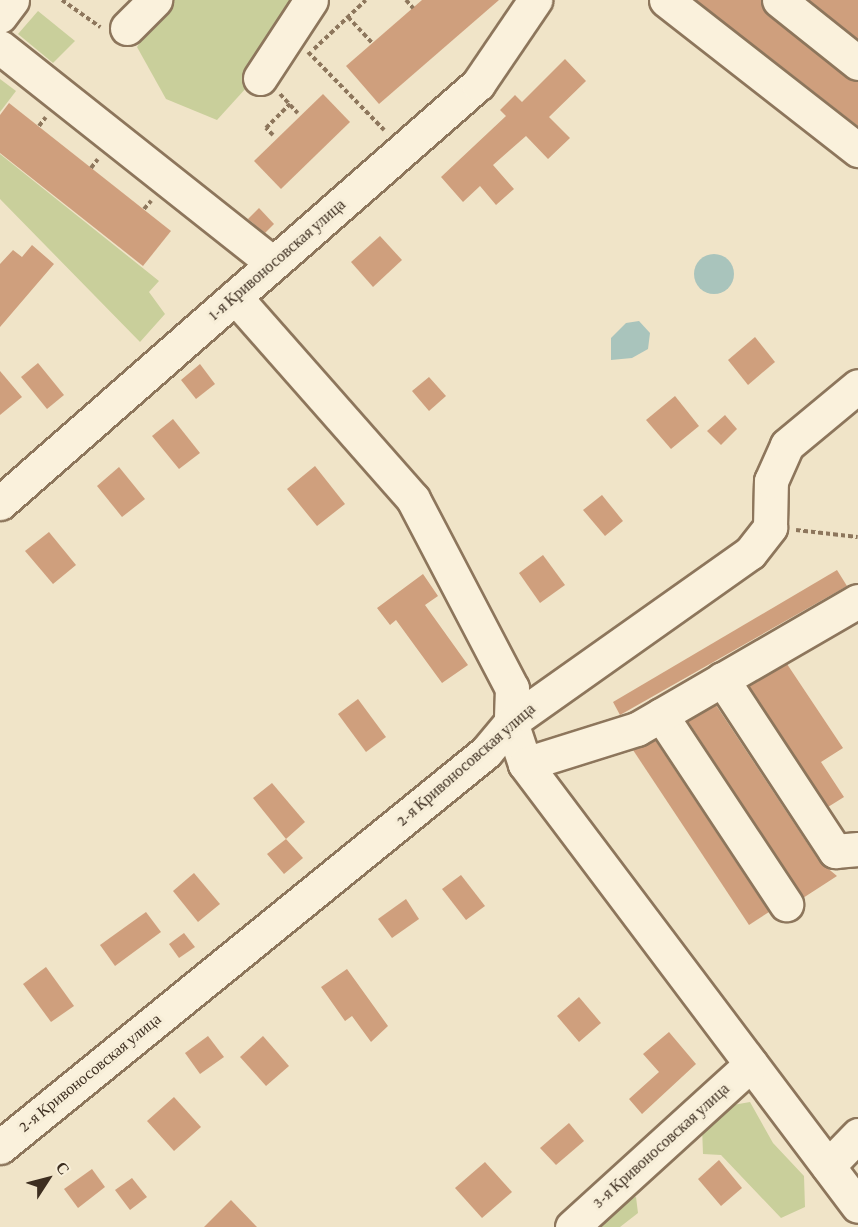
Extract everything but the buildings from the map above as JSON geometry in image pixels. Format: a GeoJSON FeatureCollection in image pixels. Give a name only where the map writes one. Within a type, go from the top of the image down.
{"type":"FeatureCollection","features":[{"type":"Feature","properties":{"kind":"street"},"geometry":{"type":"LineString","coordinates":[[0,16],[12,0]]}},
{"type":"Feature","properties":{"kind":"street"},"geometry":{"type":"LineString","coordinates":[[127,28],[154,0]]}},
{"type":"Feature","properties":{"kind":"street"},"geometry":{"type":"LineString","coordinates":[[267,83],[311,0]]}},
{"type":"Feature","properties":{"kind":"street","name":"1-я Кривоносовская улица"},"geometry":{"type":"LineString","coordinates":[[0,503],[478,84],[535,0]]}},
{"type":"Feature","properties":{"kind":"street"},"geometry":{"type":"LineString","coordinates":[[666,0],[858,150]]}},
{"type":"Feature","properties":{"kind":"street"},"geometry":{"type":"LineString","coordinates":[[779,0],[858,63]]}},
{"type":"Feature","properties":{"kind":"street"},"geometry":{"type":"LineString","coordinates":[[0,47],[273,263]]}},
{"type":"Feature","properties":{"kind":"street"},"geometry":{"type":"LineString","coordinates":[[235,297],[413,500],[512,688],[512,722],[525,764],[858,1206]]}},
{"type":"Feature","properties":{"kind":"street"},"geometry":{"type":"LineString","coordinates":[[770,527],[771,481],[787,445],[858,386]]}},
{"type":"Feature","properties":{"kind":"street","name":"2-я Кривоносовская улица"},"geometry":{"type":"LineString","coordinates":[[0,1147],[486,752],[512,722],[750,553],[770,527]]}},
{"type":"Feature","properties":{"kind":"street"},"geometry":{"type":"LineString","coordinates":[[525,764],[637,729],[858,601]]}},
{"type":"Feature","properties":{"kind":"street"},"geometry":{"type":"LineString","coordinates":[[722,679],[835,851],[858,849]]}},
{"type":"Feature","properties":{"kind":"street"},"geometry":{"type":"LineString","coordinates":[[661,715],[786,903]]}},
{"type":"Feature","properties":{"kind":"street","name":"3-я Кривоносовская улица"},"geometry":{"type":"LineString","coordinates":[[572,1227],[751,1064]]}},
{"type":"Feature","properties":{"kind":"street"},"geometry":{"type":"LineString","coordinates":[[828,1166],[858,1135]]}},
{"type":"Feature","properties":{"kind":"path"},"geometry":{"type":"LineString","coordinates":[[62,0],[102,28],[127,28]]}},
{"type":"Feature","properties":{"kind":"path"},"geometry":{"type":"LineString","coordinates":[[303,60],[366,0]]}},
{"type":"Feature","properties":{"kind":"path"},"geometry":{"type":"LineString","coordinates":[[406,0],[413,8]]}},
{"type":"Feature","properties":{"kind":"path"},"geometry":{"type":"LineString","coordinates":[[348,17],[372,43]]}},
{"type":"Feature","properties":{"kind":"path"},"geometry":{"type":"LineString","coordinates":[[310,53],[391,137]]}},
{"type":"Feature","properties":{"kind":"path"},"geometry":{"type":"LineString","coordinates":[[267,83],[298,113]]}},
{"type":"Feature","properties":{"kind":"path"},"geometry":{"type":"LineString","coordinates":[[273,135],[266,128],[290,105]]}},
{"type":"Feature","properties":{"kind":"path"},"geometry":{"type":"LineString","coordinates":[[770,527],[858,537]]}},
{"type":"Feature","properties":{"kind":"green space"},"geometry":{"type":"Polygon","coordinates":[[[167,0],[298,0],[247,87],[217,120],[166,99],[137,47],[167,0]]]}},
{"type":"Feature","properties":{"kind":"green space"},"geometry":{"type":"Polygon","coordinates":[[[38,11],[75,41],[53,63],[18,34],[38,11]]]}},
{"type":"Feature","properties":{"kind":"green space"},"geometry":{"type":"Polygon","coordinates":[[[0,79],[16,91],[0,112],[0,79]]]}},
{"type":"Feature","properties":{"kind":"green space"},"geometry":{"type":"Polygon","coordinates":[[[0,154],[159,281],[149,292],[165,314],[140,342],[0,199],[0,154]]]}},
{"type":"Feature","properties":{"kind":"green space"},"geometry":{"type":"Polygon","coordinates":[[[750,1102],[773,1143],[804,1176],[805,1207],[781,1218],[721,1155],[703,1154],[702,1127],[716,1108],[750,1102]]]}},
{"type":"Feature","properties":{"kind":"green space"},"geometry":{"type":"Polygon","coordinates":[[[636,1197],[638,1213],[620,1227],[594,1227],[612,1202],[636,1197]]]}},
{"type":"Feature","properties":{"kind":"water"},"geometry":{"type":"Polygon","coordinates":[[[714,254],[722,255],[728,260],[733,266],[733,282],[728,288],[722,293],[714,294],[706,293],[700,288],[695,282],[694,274],[695,266],[700,260],[706,255],[714,254]]]}},
{"type":"Feature","properties":{"kind":"water"},"geometry":{"type":"Polygon","coordinates":[[[639,321],[650,333],[648,349],[632,358],[611,360],[611,338],[626,323],[639,321]]]}}]}
